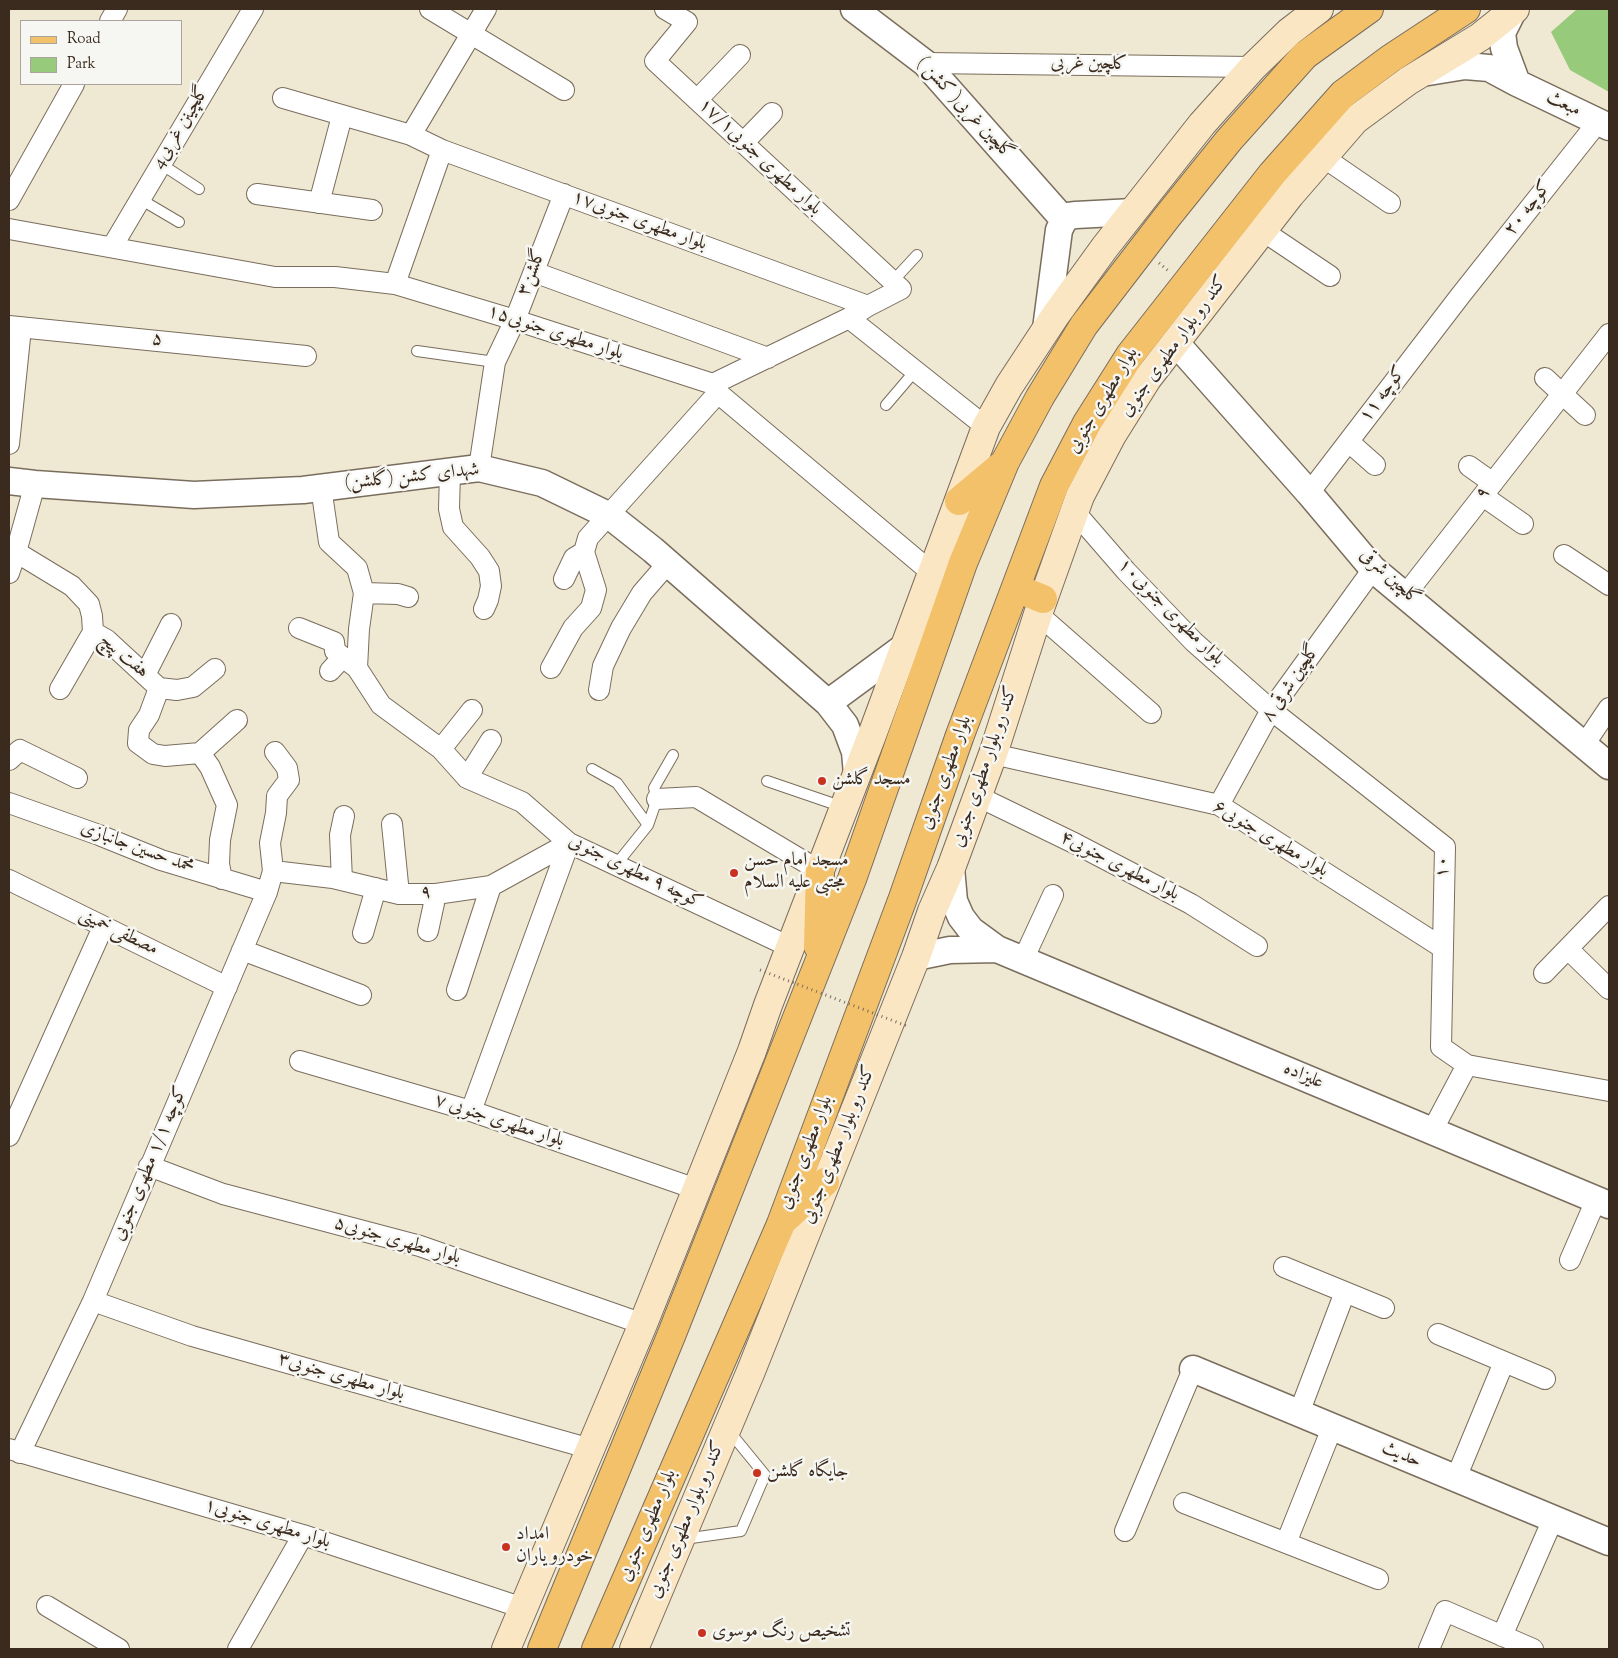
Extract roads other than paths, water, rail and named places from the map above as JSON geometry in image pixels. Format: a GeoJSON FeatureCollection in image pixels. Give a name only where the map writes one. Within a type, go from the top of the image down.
{"type":"FeatureCollection","features":[{"type":"Feature","properties":{"kind":"main road"},"geometry":{"type":"LineString","coordinates":[[506,1649],[643,1324],[752,1052],[986,426],[1046,329],[1133,212],[1202,124],[1253,67],[1289,32],[1319,9]]}},
{"type":"Feature","properties":{"kind":"main road"},"geometry":{"type":"LineString","coordinates":[[542,1649],[672,1336],[852,879],[963,563],[1005,462],[1040,397],[1084,324],[1229,140],[1305,55],[1369,9]]}},
{"type":"Feature","properties":{"kind":"main road","name":"بلوار مطهری جنوبی"},"geometry":{"type":"LineString","coordinates":[[596,1649],[780,1224],[903,898],[960,736],[1054,486],[1087,423],[1130,355],[1185,284],[1272,174],[1344,94],[1390,59],[1466,9]]}},
{"type":"Feature","properties":{"kind":"main road","name":"کند رو بلوار مطهری جنوبی"},"geometry":{"type":"LineString","coordinates":[[634,1649],[727,1428],[916,957],[993,754],[1040,606],[1074,511],[1112,435],[1147,379],[1175,342],[1323,157],[1355,120],[1422,72],[1480,37],[1515,9]]}},
{"type":"Feature","properties":{"kind":"main road"},"geometry":{"type":"LineString","coordinates":[[958,501],[1005,462]]}},
{"type":"Feature","properties":{"kind":"main road"},"geometry":{"type":"LineString","coordinates":[[1016,588],[1040,606]]}},
{"type":"Feature","properties":{"kind":"main road"},"geometry":{"type":"LineString","coordinates":[[817,967],[820,870]]}},
{"type":"Feature","properties":{"kind":"main road"},"geometry":{"type":"LineString","coordinates":[[780,1224],[825,1182]]}},
{"type":"Feature","properties":{"kind":"street"},"geometry":{"type":"LineString","coordinates":[[111,20],[117,9]]}},
{"type":"Feature","properties":{"kind":"street","name":"4گلچینن غربی"},"geometry":{"type":"LineString","coordinates":[[112,247],[253,9]]}},
{"type":"Feature","properties":{"kind":"street"},"geometry":{"type":"LineString","coordinates":[[430,9],[564,90]]}},
{"type":"Feature","properties":{"kind":"street"},"geometry":{"type":"LineString","coordinates":[[411,135],[486,9]]}},
{"type":"Feature","properties":{"kind":"street","name":"بلوار مطهری جنوبی۱۷/۱"},"geometry":{"type":"LineString","coordinates":[[665,9],[687,22],[655,61],[897,286]]}},
{"type":"Feature","properties":{"kind":"street","name":"گلچین غربی( کشن )"},"geometry":{"type":"LineString","coordinates":[[854,9],[925,63],[1064,220]]}},
{"type":"Feature","properties":{"kind":"street"},"geometry":{"type":"LineString","coordinates":[[1515,9],[1502,33],[1504,48],[1517,83]]}},
{"type":"Feature","properties":{"kind":"street"},"geometry":{"type":"LineString","coordinates":[[696,100],[740,55]]}},
{"type":"Feature","properties":{"kind":"street","name":"کلچین غربی"},"geometry":{"type":"LineString","coordinates":[[925,63],[1253,67]]}},
{"type":"Feature","properties":{"kind":"street","name":"مبعث"},"geometry":{"type":"LineString","coordinates":[[1422,72],[1465,66],[1489,68],[1603,125]]}},
{"type":"Feature","properties":{"kind":"street"},"geometry":{"type":"LineString","coordinates":[[9,200],[73,85]]}},
{"type":"Feature","properties":{"kind":"street","name":"بلوار مطهری جنوبی۱۷"},"geometry":{"type":"LineString","coordinates":[[283,98],[411,135],[442,150],[868,306]]}},
{"type":"Feature","properties":{"kind":"street"},"geometry":{"type":"LineString","coordinates":[[743,143],[772,113]]}},
{"type":"Feature","properties":{"kind":"street"},"geometry":{"type":"LineString","coordinates":[[318,203],[342,116]]}},
{"type":"Feature","properties":{"kind":"street","name":"کوچه ۲۰"},"geometry":{"type":"LineString","coordinates":[[1460,296],[1603,125]]}},
{"type":"Feature","properties":{"kind":"street"},"geometry":{"type":"LineString","coordinates":[[395,284],[442,150]]}},
{"type":"Feature","properties":{"kind":"street"},"geometry":{"type":"LineString","coordinates":[[1323,157],[1390,203]]}},
{"type":"Feature","properties":{"kind":"street"},"geometry":{"type":"LineString","coordinates":[[257,194],[372,210]]}},
{"type":"Feature","properties":{"kind":"street","name":"گلشن۳"},"geometry":{"type":"LineString","coordinates":[[479,468],[495,362],[515,320],[564,194]]}},
{"type":"Feature","properties":{"kind":"street"},"geometry":{"type":"LineString","coordinates":[[1046,329],[1059,230],[1064,220],[1068,216],[1076,215],[1133,212]]}},
{"type":"Feature","properties":{"kind":"street","name":"بلوار مطهری جنوبی۱۵"},"geometry":{"type":"LineString","coordinates":[[9,229],[275,277],[335,276],[395,284],[515,320],[716,389],[931,572]]}},
{"type":"Feature","properties":{"kind":"street"},"geometry":{"type":"LineString","coordinates":[[1263,231],[1330,276]]}},
{"type":"Feature","properties":{"kind":"street"},"geometry":{"type":"LineString","coordinates":[[534,272],[768,358]]}},
{"type":"Feature","properties":{"kind":"street"},"geometry":{"type":"LineString","coordinates":[[551,668],[573,628],[591,608],[596,590],[584,552],[588,538],[610,516],[716,389],[768,358],[849,318],[897,286]]}},
{"type":"Feature","properties":{"kind":"street","name":"کوچه ۱۱"},"geometry":{"type":"LineString","coordinates":[[1309,494],[1460,296]]}},
{"type":"Feature","properties":{"kind":"street"},"geometry":{"type":"LineString","coordinates":[[849,318],[986,426]]}},
{"type":"Feature","properties":{"kind":"street"},"geometry":{"type":"LineString","coordinates":[[9,444],[15,327]]}},
{"type":"Feature","properties":{"kind":"street","name":"۵"},"geometry":{"type":"LineString","coordinates":[[15,327],[306,356]]}},
{"type":"Feature","properties":{"kind":"street","name":"۹"},"geometry":{"type":"LineString","coordinates":[[1406,594],[1609,334]]}},
{"type":"Feature","properties":{"kind":"street","name":"گلچین شرقی"},"geometry":{"type":"LineString","coordinates":[[1175,342],[1373,569],[1406,594],[1609,766]]}},
{"type":"Feature","properties":{"kind":"street"},"geometry":{"type":"LineString","coordinates":[[1545,378],[1585,415]]}},
{"type":"Feature","properties":{"kind":"street"},"geometry":{"type":"LineString","coordinates":[[1348,442],[1375,465]]}},
{"type":"Feature","properties":{"kind":"street"},"geometry":{"type":"LineString","coordinates":[[1469,466],[1488,490],[1523,524]]}},
{"type":"Feature","properties":{"kind":"street","name":"شهدای کشن (گلشن)"},"geometry":{"type":"LineString","coordinates":[[9,481],[194,495],[321,487],[479,468],[542,483],[610,516],[668,563],[828,703],[845,725],[855,752],[857,774]]}},
{"type":"Feature","properties":{"kind":"street"},"geometry":{"type":"LineString","coordinates":[[450,472],[449,509],[453,527],[489,571],[491,586],[484,609]]}},
{"type":"Feature","properties":{"kind":"street"},"geometry":{"type":"LineString","coordinates":[[9,573],[35,484]]}},
{"type":"Feature","properties":{"kind":"street"},"geometry":{"type":"LineString","coordinates":[[321,487],[329,542],[357,568],[364,593],[359,629],[343,665]]}},
{"type":"Feature","properties":{"kind":"street","name":"بلوار مطهری جنوبی۱۰"},"geometry":{"type":"LineString","coordinates":[[1074,511],[1126,571],[1194,642],[1271,710]]}},
{"type":"Feature","properties":{"kind":"street","name":"هفت پیچ"},"geometry":{"type":"LineString","coordinates":[[16,552],[72,586],[89,604],[93,632],[107,640],[152,681],[149,715],[139,730],[138,743],[153,754],[165,756],[200,753]]}},
{"type":"Feature","properties":{"kind":"street"},"geometry":{"type":"LineString","coordinates":[[564,579],[574,558],[584,552]]}},
{"type":"Feature","properties":{"kind":"street"},"geometry":{"type":"LineString","coordinates":[[1564,555],[1609,585]]}},
{"type":"Feature","properties":{"kind":"street"},"geometry":{"type":"LineString","coordinates":[[599,690],[603,666],[621,628],[642,593],[668,563]]}},
{"type":"Feature","properties":{"kind":"street","name":"۸ گلچین شرقی"},"geometry":{"type":"LineString","coordinates":[[1219,805],[1271,710],[1373,569]]}},
{"type":"Feature","properties":{"kind":"street"},"geometry":{"type":"LineString","coordinates":[[364,593],[398,594],[408,597]]}},
{"type":"Feature","properties":{"kind":"street"},"geometry":{"type":"LineString","coordinates":[[1040,606],[1151,713]]}},
{"type":"Feature","properties":{"kind":"street"},"geometry":{"type":"LineString","coordinates":[[171,624],[152,681],[177,690],[193,687],[215,669]]}},
{"type":"Feature","properties":{"kind":"street","name":"کوچه ۹ مطهری جنوبی"},"geometry":{"type":"LineString","coordinates":[[299,628],[334,642],[335,651],[343,665],[381,705],[441,749],[467,778],[522,802],[569,843],[614,866],[790,947]]}},
{"type":"Feature","properties":{"kind":"street"},"geometry":{"type":"LineString","coordinates":[[60,689],[93,632]]}},
{"type":"Feature","properties":{"kind":"street"},"geometry":{"type":"LineString","coordinates":[[828,703],[904,647]]}},
{"type":"Feature","properties":{"kind":"street"},"geometry":{"type":"LineString","coordinates":[[1584,745],[1609,708]]}},
{"type":"Feature","properties":{"kind":"street"},"geometry":{"type":"LineString","coordinates":[[441,749],[472,710]]}},
{"type":"Feature","properties":{"kind":"street","name":"۱۰"},"geometry":{"type":"LineString","coordinates":[[1271,710],[1445,847],[1441,1047],[1467,1065]]}},
{"type":"Feature","properties":{"kind":"street"},"geometry":{"type":"LineString","coordinates":[[222,879],[219,864],[220,848],[227,805],[210,767],[200,753],[237,720]]}},
{"type":"Feature","properties":{"kind":"street"},"geometry":{"type":"LineString","coordinates":[[467,778],[491,740]]}},
{"type":"Feature","properties":{"kind":"street"},"geometry":{"type":"LineString","coordinates":[[9,760],[20,750],[77,778]]}},
{"type":"Feature","properties":{"kind":"street"},"geometry":{"type":"LineString","coordinates":[[273,870],[270,843],[276,813],[277,796],[289,780],[287,768],[275,752]]}},
{"type":"Feature","properties":{"kind":"street","name":"بلوار مطهری جنوبی۶"},"geometry":{"type":"LineString","coordinates":[[993,754],[1219,805],[1443,948]]}},
{"type":"Feature","properties":{"kind":"street"},"geometry":{"type":"LineString","coordinates":[[153,773],[165,756]]}},
{"type":"Feature","properties":{"kind":"street","name":"بلوار مطهری جنوبی۴"},"geometry":{"type":"LineString","coordinates":[[977,796],[1076,844],[1191,904],[1257,946]]}},
{"type":"Feature","properties":{"kind":"street"},"geometry":{"type":"LineString","coordinates":[[658,799],[696,797],[820,870]]}},
{"type":"Feature","properties":{"kind":"street","name":"محمد حسین جانبازی"},"geometry":{"type":"LineString","coordinates":[[9,803],[161,860],[267,892]]}},
{"type":"Feature","properties":{"kind":"street"},"geometry":{"type":"LineString","coordinates":[[342,880],[340,835],[344,816]]}},
{"type":"Feature","properties":{"kind":"street"},"geometry":{"type":"LineString","coordinates":[[392,824],[399,894]]}},
{"type":"Feature","properties":{"kind":"street"},"geometry":{"type":"LineString","coordinates":[[471,1110],[569,843]]}},
{"type":"Feature","properties":{"kind":"street","name":"۹"},"geometry":{"type":"LineString","coordinates":[[273,870],[342,880],[399,894],[436,894],[491,886],[569,843]]}},
{"type":"Feature","properties":{"kind":"street","name":"علیزاده"},"geometry":{"type":"LineString","coordinates":[[951,868],[954,901],[961,917],[971,930],[997,949],[1603,1202]]}},
{"type":"Feature","properties":{"kind":"street","name":"کوچه ۱/۱ مطهری جنوبی"},"geometry":{"type":"LineString","coordinates":[[14,1451],[93,1301],[267,892],[273,870]]}},
{"type":"Feature","properties":{"kind":"street","name":"مصطفی خمینی"},"geometry":{"type":"LineString","coordinates":[[9,880],[227,987]]}},
{"type":"Feature","properties":{"kind":"street"},"geometry":{"type":"LineString","coordinates":[[457,990],[491,886]]}},
{"type":"Feature","properties":{"kind":"street"},"geometry":{"type":"LineString","coordinates":[[363,933],[376,888]]}},
{"type":"Feature","properties":{"kind":"street"},"geometry":{"type":"LineString","coordinates":[[428,931],[436,894]]}},
{"type":"Feature","properties":{"kind":"street"},"geometry":{"type":"LineString","coordinates":[[1023,960],[1052,895]]}},
{"type":"Feature","properties":{"kind":"street"},"geometry":{"type":"LineString","coordinates":[[1544,973],[1609,906]]}},
{"type":"Feature","properties":{"kind":"street"},"geometry":{"type":"LineString","coordinates":[[9,1136],[104,927]]}},
{"type":"Feature","properties":{"kind":"street","name":"علیزاده"},"geometry":{"type":"LineString","coordinates":[[916,957],[950,950],[997,949]]}},
{"type":"Feature","properties":{"kind":"street"},"geometry":{"type":"LineString","coordinates":[[1568,949],[1609,989]]}},
{"type":"Feature","properties":{"kind":"street"},"geometry":{"type":"LineString","coordinates":[[242,950],[361,995]]}},
{"type":"Feature","properties":{"kind":"street","name":"۷ بلوار مطهری جنوبی"},"geometry":{"type":"LineString","coordinates":[[300,1061],[471,1110],[696,1189]]}},
{"type":"Feature","properties":{"kind":"street"},"geometry":{"type":"LineString","coordinates":[[1432,1131],[1467,1065],[1609,1091]]}},
{"type":"Feature","properties":{"kind":"street","name":"۵بلوار مطهری جنوبی"},"geometry":{"type":"LineString","coordinates":[[149,1166],[223,1194],[420,1246],[643,1324]]}},
{"type":"Feature","properties":{"kind":"street"},"geometry":{"type":"LineString","coordinates":[[1570,1260],[1603,1202]]}},
{"type":"Feature","properties":{"kind":"street"},"geometry":{"type":"LineString","coordinates":[[1284,1268],[1384,1308]]}},
{"type":"Feature","properties":{"kind":"street"},"geometry":{"type":"LineString","coordinates":[[1299,1413],[1345,1292]]}},
{"type":"Feature","properties":{"kind":"street","name":"بلوار مطهری جنوبی۳"},"geometry":{"type":"LineString","coordinates":[[93,1301],[192,1336],[591,1449]]}},
{"type":"Feature","properties":{"kind":"street"},"geometry":{"type":"LineString","coordinates":[[1438,1334],[1545,1379]]}},
{"type":"Feature","properties":{"kind":"street"},"geometry":{"type":"LineString","coordinates":[[1456,1478],[1504,1362]]}},
{"type":"Feature","properties":{"kind":"street"},"geometry":{"type":"LineString","coordinates":[[1125,1531],[1192,1369]]}},
{"type":"Feature","properties":{"kind":"street","name":"حدیث"},"geometry":{"type":"LineString","coordinates":[[1192,1369],[1609,1542]]}},
{"type":"Feature","properties":{"kind":"street"},"geometry":{"type":"LineString","coordinates":[[1286,1543],[1332,1428]]}},
{"type":"Feature","properties":{"kind":"street","name":"۱بلوار مطهری جنوبی"},"geometry":{"type":"LineString","coordinates":[[14,1451],[304,1535],[523,1608]]}},
{"type":"Feature","properties":{"kind":"street"},"geometry":{"type":"LineString","coordinates":[[1184,1503],[1378,1579]]}},
{"type":"Feature","properties":{"kind":"street"},"geometry":{"type":"LineString","coordinates":[[1502,1636],[1553,1519]]}},
{"type":"Feature","properties":{"kind":"street"},"geometry":{"type":"LineString","coordinates":[[238,1649],[304,1535]]}},
{"type":"Feature","properties":{"kind":"street"},"geometry":{"type":"LineString","coordinates":[[46,1606],[119,1649]]}},
{"type":"Feature","properties":{"kind":"street"},"geometry":{"type":"LineString","coordinates":[[1429,1649],[1445,1611],[1533,1649]]}},
{"type":"Feature","properties":{"kind":"lane"},"geometry":{"type":"LineString","coordinates":[[161,164],[199,189]]}},
{"type":"Feature","properties":{"kind":"lane"},"geometry":{"type":"LineString","coordinates":[[140,199],[179,222]]}},
{"type":"Feature","properties":{"kind":"lane"},"geometry":{"type":"LineString","coordinates":[[897,286],[917,255]]}},
{"type":"Feature","properties":{"kind":"lane"},"geometry":{"type":"LineString","coordinates":[[417,351],[495,362]]}},
{"type":"Feature","properties":{"kind":"lane"},"geometry":{"type":"LineString","coordinates":[[886,405],[915,371]]}},
{"type":"Feature","properties":{"kind":"lane"},"geometry":{"type":"LineString","coordinates":[[614,866],[648,825],[658,799],[654,788],[672,755]]}},
{"type":"Feature","properties":{"kind":"lane"},"geometry":{"type":"LineString","coordinates":[[592,768],[617,783],[648,825]]}},
{"type":"Feature","properties":{"kind":"lane"},"geometry":{"type":"LineString","coordinates":[[767,781],[844,807]]}},
{"type":"Feature","properties":{"kind":"lane"},"geometry":{"type":"LineString","coordinates":[[680,1540],[741,1531],[745,1523],[765,1475],[727,1428]]}},
{"type":"Feature","properties":{"kind":"place","name":"مسجد گلشن"},"geometry":{"type":"Point","coordinates":[822,781]}},
{"type":"Feature","properties":{"kind":"place","name":"مسجد امام حسن مجتبی علیه السلام"},"geometry":{"type":"Point","coordinates":[734,873]}},
{"type":"Feature","properties":{"kind":"place","name":"جایگاه گلشن"},"geometry":{"type":"Point","coordinates":[757,1473]}},
{"type":"Feature","properties":{"kind":"place","name":"امداد خودرو یاران"},"geometry":{"type":"Point","coordinates":[506,1547]}},
{"type":"Feature","properties":{"kind":"place","name":"تشخیص رنگ موسوی"},"geometry":{"type":"Point","coordinates":[702,1633]}}]}
